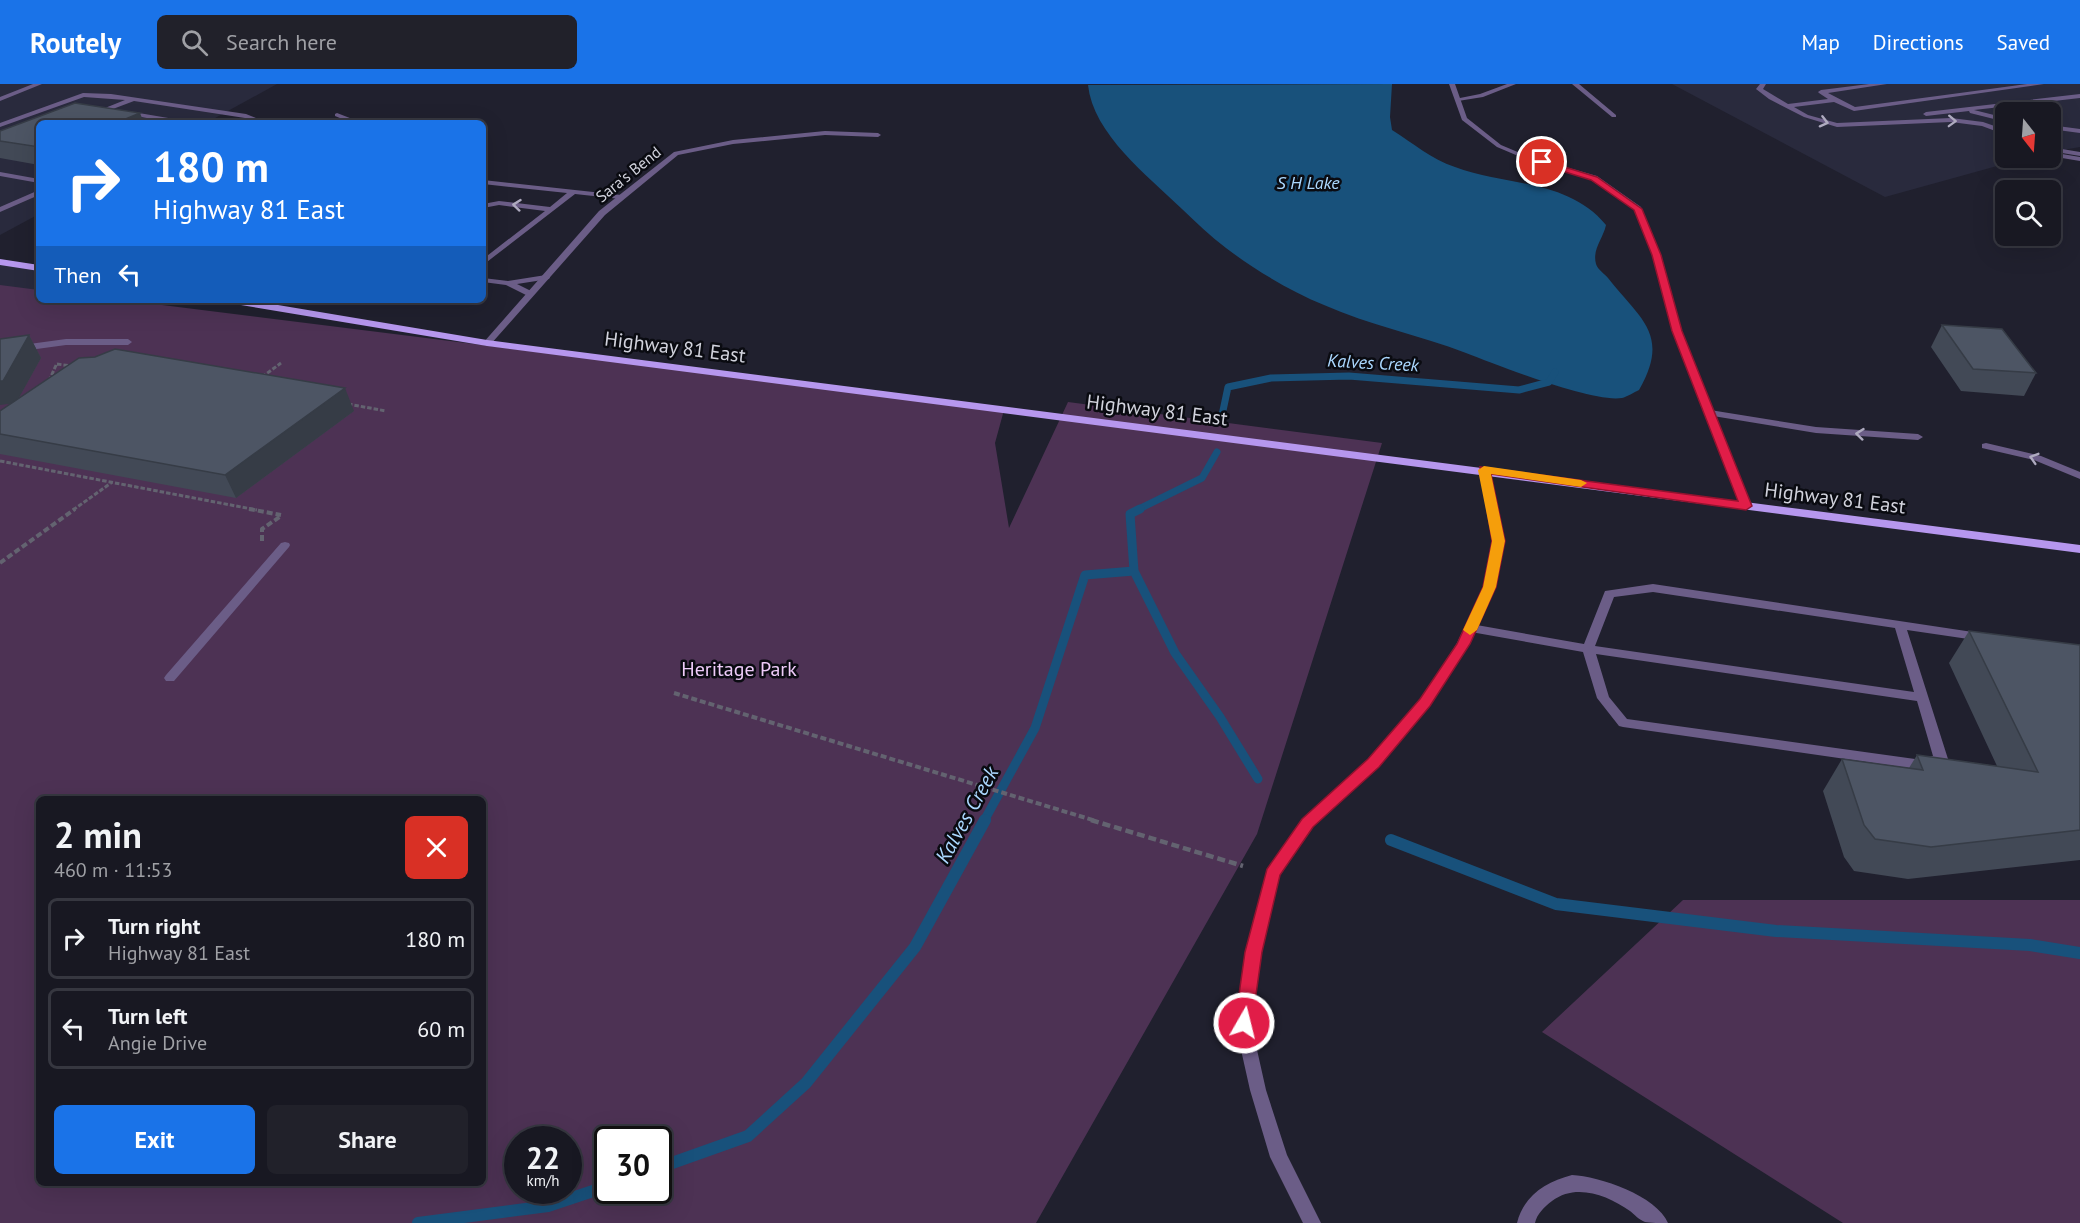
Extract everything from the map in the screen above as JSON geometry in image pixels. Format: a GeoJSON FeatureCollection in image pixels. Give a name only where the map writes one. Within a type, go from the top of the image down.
{"type":"FeatureCollection","features":[{"type":"Feature","properties":{"kind":"main road"},"geometry":{"type":"LineString","coordinates":[[0,262],[36,268]]}},
{"type":"Feature","properties":{"kind":"main road","name":"Highway 81 East"},"geometry":{"type":"LineString","coordinates":[[247,303],[487,342],[2080,549]]}},
{"type":"Feature","properties":{"kind":"street"},"geometry":{"type":"LineString","coordinates":[[0,99],[39,84]]}},
{"type":"Feature","properties":{"kind":"street"},"geometry":{"type":"LineString","coordinates":[[83,95],[91,84]]}},
{"type":"Feature","properties":{"kind":"street"},"geometry":{"type":"LineString","coordinates":[[1452,84],[1464,119],[1499,146],[1525,157],[1594,178],[1638,209],[1656,255],[1677,331],[1746,506]]}},
{"type":"Feature","properties":{"kind":"street"},"geometry":{"type":"LineString","coordinates":[[1458,99],[1481,96],[1513,84]]}},
{"type":"Feature","properties":{"kind":"street"},"geometry":{"type":"LineString","coordinates":[[1575,84],[1614,116]]}},
{"type":"Feature","properties":{"kind":"street"},"geometry":{"type":"LineString","coordinates":[[1763,84],[1760,89],[1762,92],[1786,106],[1828,123],[1855,126],[1995,106]]}},
{"type":"Feature","properties":{"kind":"street"},"geometry":{"type":"LineString","coordinates":[[1884,84],[1821,92],[1854,109],[2041,84]]}},
{"type":"Feature","properties":{"kind":"street"},"geometry":{"type":"LineString","coordinates":[[0,125],[83,95],[134,99],[246,116],[257,120]]}},
{"type":"Feature","properties":{"kind":"street"},"geometry":{"type":"LineString","coordinates":[[2030,102],[2080,96]]}},
{"type":"Feature","properties":{"kind":"street"},"geometry":{"type":"LineString","coordinates":[[86,115],[107,110],[134,99]]}},
{"type":"Feature","properties":{"kind":"street"},"geometry":{"type":"LineString","coordinates":[[1786,106],[1836,100]]}},
{"type":"Feature","properties":{"kind":"street"},"geometry":{"type":"LineString","coordinates":[[107,110],[168,120]]}},
{"type":"Feature","properties":{"kind":"street"},"geometry":{"type":"LineString","coordinates":[[1956,110],[1995,118]]}},
{"type":"Feature","properties":{"kind":"street"},"geometry":{"type":"LineString","coordinates":[[337,116],[349,120]]}},
{"type":"Feature","properties":{"kind":"street"},"geometry":{"type":"LineString","coordinates":[[0,117],[15,119]]}},
{"type":"Feature","properties":{"kind":"street"},"geometry":{"type":"LineString","coordinates":[[1873,123],[1951,120],[1983,124],[1995,129]]}},
{"type":"Feature","properties":{"kind":"street"},"geometry":{"type":"LineString","coordinates":[[2061,127],[2078,130]]}},
{"type":"Feature","properties":{"kind":"street","name":"Sara's Bend"},"geometry":{"type":"LineString","coordinates":[[487,342],[602,213],[676,153],[733,142],[825,133],[878,135]]}},
{"type":"Feature","properties":{"kind":"street"},"geometry":{"type":"LineString","coordinates":[[2061,152],[2079,156]]}},
{"type":"Feature","properties":{"kind":"street"},"geometry":{"type":"LineString","coordinates":[[2061,154],[2079,156]]}},
{"type":"Feature","properties":{"kind":"street"},"geometry":{"type":"LineString","coordinates":[[0,174],[36,180]]}},
{"type":"Feature","properties":{"kind":"street"},"geometry":{"type":"LineString","coordinates":[[486,182],[621,197]]}},
{"type":"Feature","properties":{"kind":"street"},"geometry":{"type":"LineString","coordinates":[[0,210],[36,193]]}},
{"type":"Feature","properties":{"kind":"street"},"geometry":{"type":"LineString","coordinates":[[486,261],[572,193]]}},
{"type":"Feature","properties":{"kind":"street"},"geometry":{"type":"LineString","coordinates":[[0,202],[13,204]]}},
{"type":"Feature","properties":{"kind":"street"},"geometry":{"type":"LineString","coordinates":[[486,206],[499,204],[551,209]]}},
{"type":"Feature","properties":{"kind":"street"},"geometry":{"type":"LineString","coordinates":[[486,280],[508,283],[546,277]]}},
{"type":"Feature","properties":{"kind":"street"},"geometry":{"type":"LineString","coordinates":[[508,283],[530,294]]}},
{"type":"Feature","properties":{"kind":"street"},"geometry":{"type":"LineString","coordinates":[[0,351],[66,342],[128,342]]}},
{"type":"Feature","properties":{"kind":"street"},"geometry":{"type":"LineString","coordinates":[[1710,413],[1816,430],[1918,437]]}},
{"type":"Feature","properties":{"kind":"street"},"geometry":{"type":"LineString","coordinates":[[1986,446],[2037,458],[2080,476]]}},
{"type":"Feature","properties":{"kind":"street"},"geometry":{"type":"LineString","coordinates":[[1312,1223],[1279,1157],[1258,1090],[1244,1023],[1253,952],[1272,873],[1307,823],[1374,763],[1425,702],[1464,644],[1489,587],[1498,541],[1484,470]]}},
{"type":"Feature","properties":{"kind":"street"},"geometry":{"type":"LineString","coordinates":[[170,678],[285,545]]}},
{"type":"Feature","properties":{"kind":"street"},"geometry":{"type":"LineString","coordinates":[[1900,625],[1941,759],[1915,764],[1623,723],[1603,698],[1588,649],[1609,594],[1653,588],[1990,638]]}},
{"type":"Feature","properties":{"kind":"street"},"geometry":{"type":"LineString","coordinates":[[1471,628],[1588,649],[1922,697]]}},
{"type":"Feature","properties":{"kind":"street"},"geometry":{"type":"LineString","coordinates":[[1526,1223],[1528,1212],[1550,1191],[1578,1184],[1606,1188],[1637,1204],[1659,1223]]}},
{"type":"Feature","properties":{"kind":"path"},"geometry":{"type":"LineString","coordinates":[[47,385],[62,353]]}},
{"type":"Feature","properties":{"kind":"path"},"geometry":{"type":"LineString","coordinates":[[257,380],[281,363]]}},
{"type":"Feature","properties":{"kind":"path"},"geometry":{"type":"LineString","coordinates":[[57,364],[79,368]]}},
{"type":"Feature","properties":{"kind":"path"},"geometry":{"type":"LineString","coordinates":[[340,403],[386,411]]}},
{"type":"Feature","properties":{"kind":"path"},"geometry":{"type":"LineString","coordinates":[[0,460],[281,515]]}},
{"type":"Feature","properties":{"kind":"path"},"geometry":{"type":"LineString","coordinates":[[0,563],[111,483]]}},
{"type":"Feature","properties":{"kind":"path"},"geometry":{"type":"LineString","coordinates":[[674,693],[1243,866]]}},
{"type":"Feature","properties":{"kind":"shaded area"},"geometry":{"type":"Polygon","coordinates":[[[0,84],[277,84],[211,120],[36,120],[36,216],[0,235],[0,84]]]}},
{"type":"Feature","properties":{"kind":"shaded area"},"geometry":{"type":"Polygon","coordinates":[[[1672,84],[2080,84],[2080,147],[2061,150],[2061,102],[1995,102],[1995,167],[1885,197],[1672,84]]]}},
{"type":"Feature","properties":{"kind":"shaded area"},"geometry":{"type":"Polygon","coordinates":[[[0,263],[36,268],[36,301],[0,319],[0,263]]]}},
{"type":"Feature","properties":{"kind":"green space","name":"Heritage Park"},"geometry":{"type":"Polygon","coordinates":[[[0,285],[36,290],[36,303],[146,303],[1004,410],[995,443],[1009,528],[1068,402],[1382,443],[1257,834],[1036,1223],[0,1223],[0,285]]]}},
{"type":"Feature","properties":{"kind":"green space"},"geometry":{"type":"Polygon","coordinates":[[[1683,900],[2080,900],[2080,1223],[1843,1223],[1542,1032],[1683,900]]]}},
{"type":"Feature","properties":{"kind":"water","name":"S H Lake"},"geometry":{"type":"Polygon","coordinates":[[[1392,84],[1390,117],[1392,130],[1422,150],[1455,167],[1555,191],[1591,210],[1606,225],[1597,249],[1596,264],[1648,328],[1652,341],[1652,355],[1648,371],[1639,390],[1626,397],[1608,398],[1568,389],[1341,312],[1286,287],[1249,264],[1203,229],[1124,153],[1100,120],[1092,103],[1088,85],[1392,84]]]}},
{"type":"Feature","properties":{"kind":"building"},"geometry":{"type":"Polygon","coordinates":[[[75,103],[140,113],[123,120],[36,120],[36,147],[0,141],[0,131],[75,103]]]}},
{"type":"Feature","properties":{"kind":"building"},"geometry":{"type":"Polygon","coordinates":[[[1942,325],[2002,329],[2036,373],[1973,369],[1942,325]]]}},
{"type":"Feature","properties":{"kind":"building"},"geometry":{"type":"Polygon","coordinates":[[[29,335],[3,381],[0,381],[0,339],[29,335]]]}},
{"type":"Feature","properties":{"kind":"building"},"geometry":{"type":"Polygon","coordinates":[[[115,349],[345,388],[225,475],[0,434],[0,411],[79,358],[95,357],[115,349]]]}},
{"type":"Feature","properties":{"kind":"building"},"geometry":{"type":"Polygon","coordinates":[[[1969,631],[2080,645],[2080,830],[1931,847],[1875,839],[1864,825],[1842,759],[1923,770],[1917,755],[2038,772],[1969,631]]]}},
{"type":"Feature","properties":{"kind":"waterway","name":"Kalves Creek"},"geometry":{"type":"LineString","coordinates":[[1221,420],[1228,387],[1271,378],[1349,376],[1519,390],[1549,382],[1555,372]]}},
{"type":"Feature","properties":{"kind":"waterway","name":"Kalves Creek"},"geometry":{"type":"LineString","coordinates":[[1137,510],[1202,478],[1217,452]]}},
{"type":"Feature","properties":{"kind":"waterway","name":"Kalves Creek"},"geometry":{"type":"LineString","coordinates":[[1134,571],[1130,514],[1140,509]]}},
{"type":"Feature","properties":{"kind":"waterway","name":"Kalves Creek"},"geometry":{"type":"LineString","coordinates":[[984,821],[1035,728],[1085,575],[1134,571]]}},
{"type":"Feature","properties":{"kind":"waterway"},"geometry":{"type":"LineString","coordinates":[[1134,571],[1175,653],[1220,717],[1258,779]]}},
{"type":"Feature","properties":{"kind":"waterway","name":"Kalves Creek"},"geometry":{"type":"LineString","coordinates":[[672,1163],[748,1136],[806,1083],[915,947],[985,820]]}},
{"type":"Feature","properties":{"kind":"waterway"},"geometry":{"type":"LineString","coordinates":[[1391,840],[1556,904],[1776,931],[2030,945],[2080,953]]}},
{"type":"Feature","properties":{"kind":"waterway","name":"Kalves Creek"},"geometry":{"type":"LineString","coordinates":[[418,1223],[548,1206],[594,1191]]}},
{"type":"Feature","properties":{"kind":"slow traffic"},"geometry":{"type":"LineString","coordinates":[[1470,630],[1489,587],[1498,541],[1484,470],[1581,483]]}},
{"type":"Feature","properties":{"kind":"route"},"geometry":{"type":"LineString","coordinates":[[1244,1023],[1253,952],[1272,873],[1307,823],[1374,763],[1425,702],[1464,644],[1489,587],[1498,541],[1484,470],[1746,506],[1677,331],[1656,255],[1638,209],[1594,178],[1542,162]]}}]}
